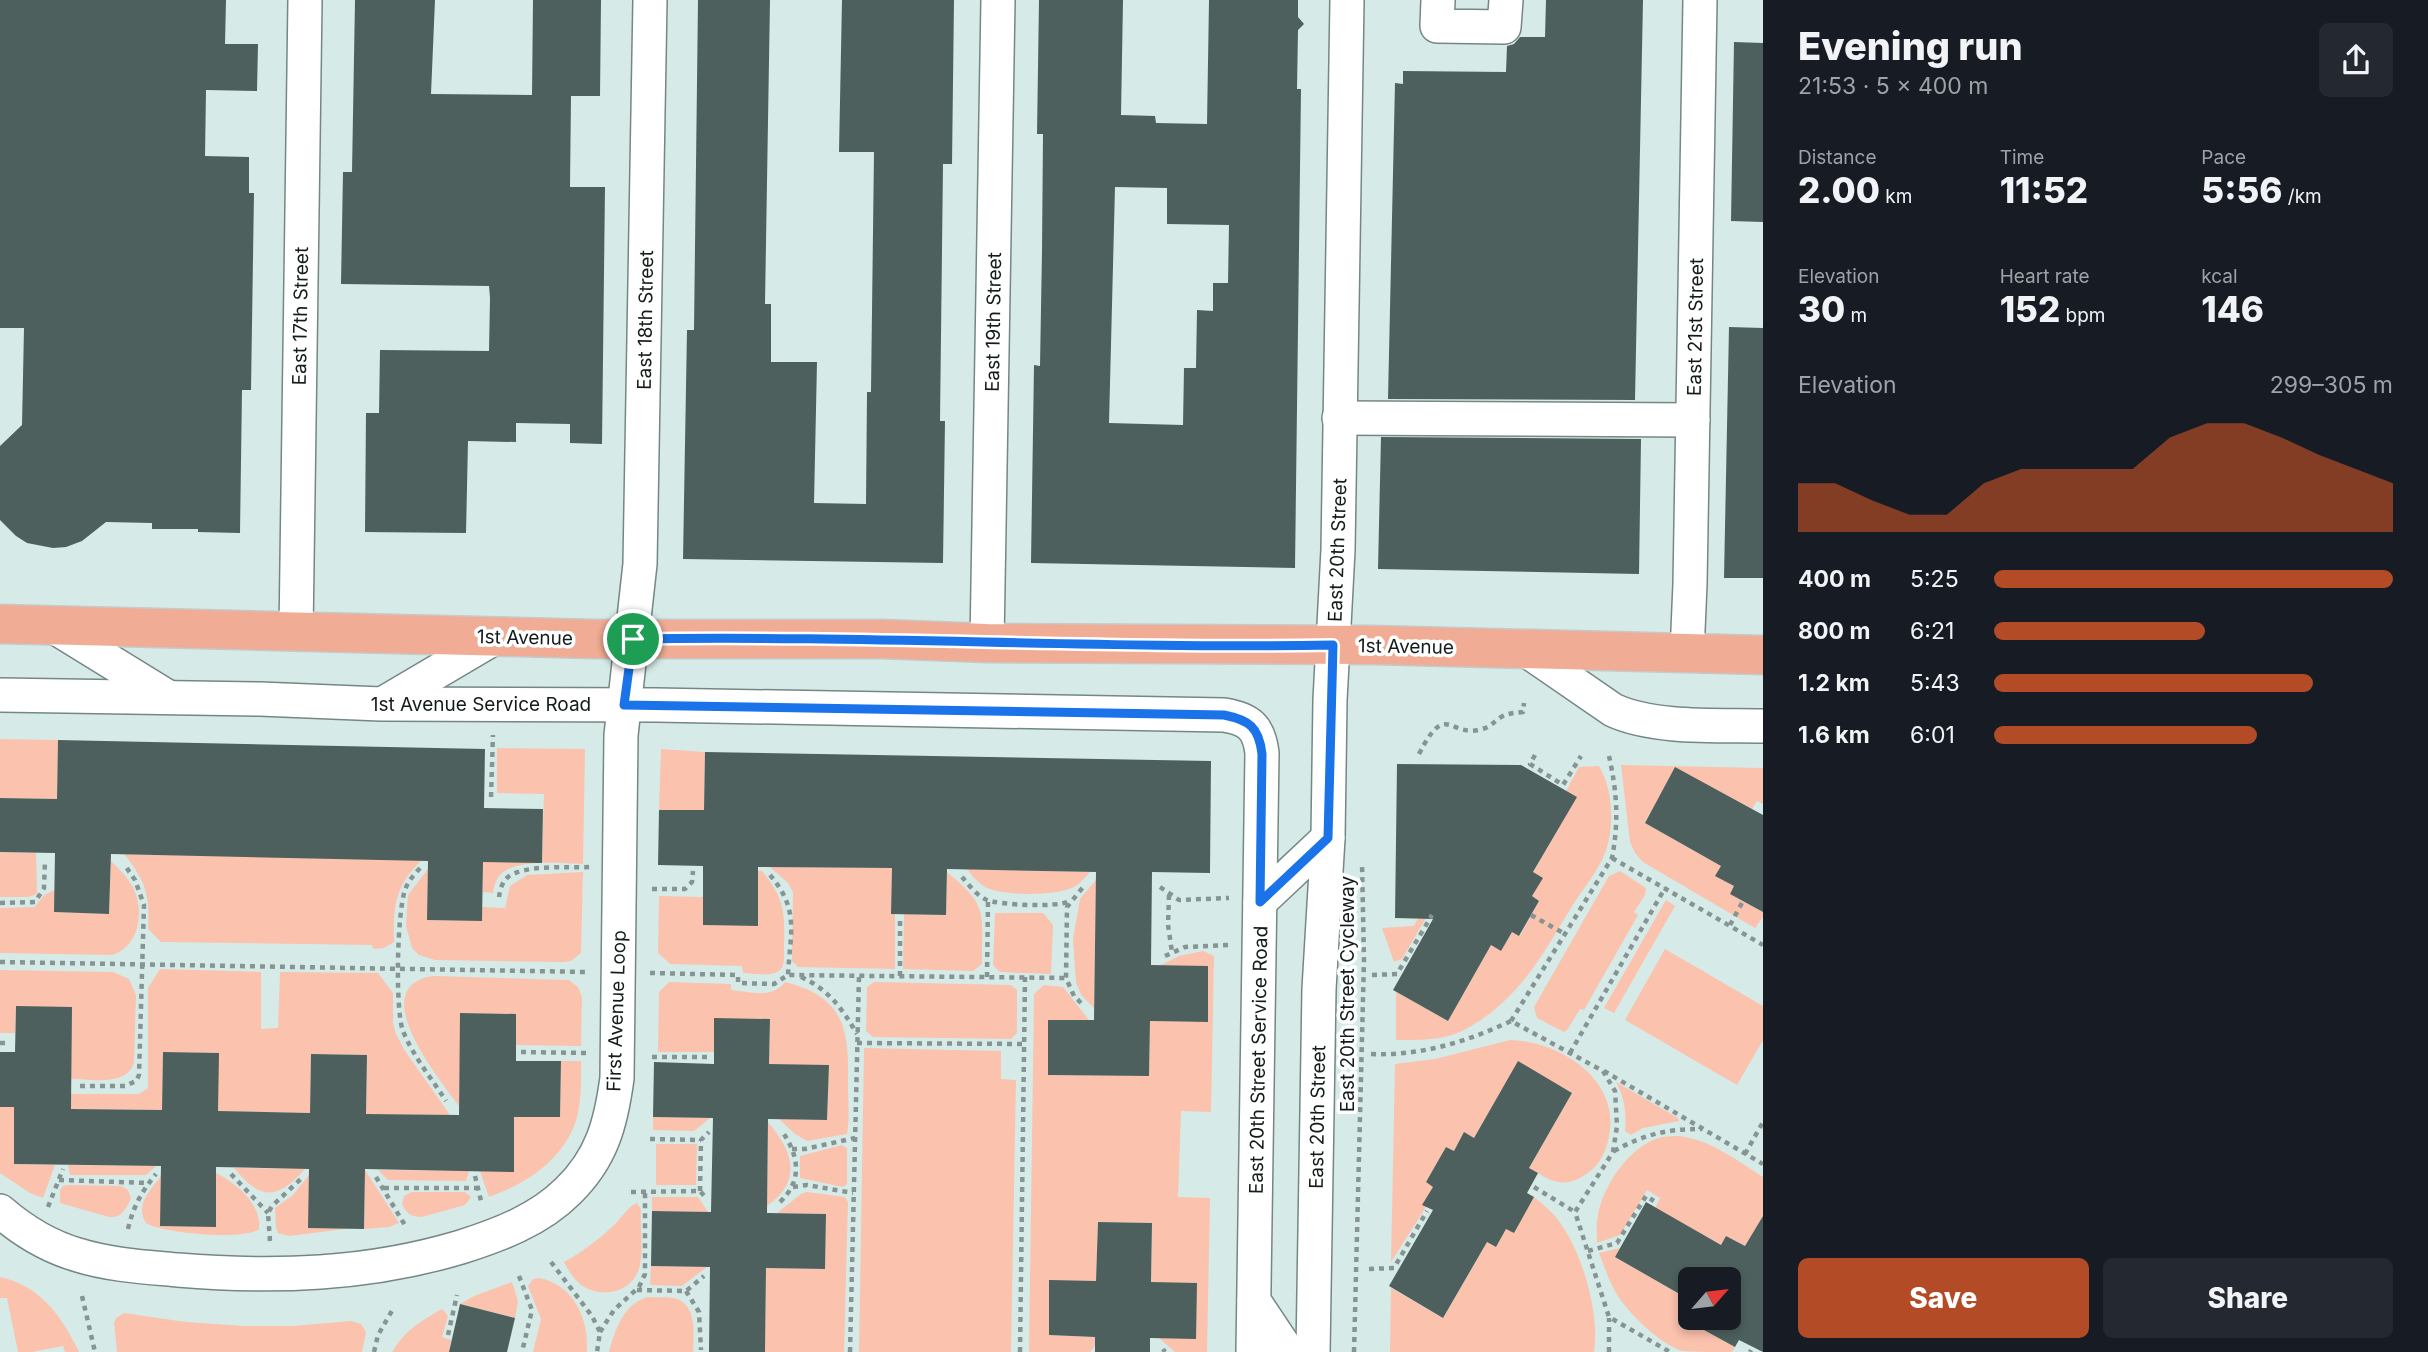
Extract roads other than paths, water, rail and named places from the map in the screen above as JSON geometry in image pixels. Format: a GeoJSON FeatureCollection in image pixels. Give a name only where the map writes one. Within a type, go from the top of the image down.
{"type":"FeatureCollection","features":[{"type":"Feature","properties":{"kind":"main road","name":"1st Avenue"},"geometry":{"type":"LineString","coordinates":[[0,624],[633,639],[881,639],[987,643],[1333,645],[1763,655]]}},
{"type":"Feature","properties":{"kind":"street","name":"East 17th Street"},"geometry":{"type":"LineString","coordinates":[[296,633],[305,0]]}},
{"type":"Feature","properties":{"kind":"street","name":"East 18th Street"},"geometry":{"type":"LineString","coordinates":[[633,639],[640,564],[650,0]]}},
{"type":"Feature","properties":{"kind":"street","name":"East 19th Street"},"geometry":{"type":"LineString","coordinates":[[987,643],[998,0]]}},
{"type":"Feature","properties":{"kind":"street","name":"East 20th Street"},"geometry":{"type":"LineString","coordinates":[[1313,1352],[1319,989],[1328,838],[1338,550],[1347,0]]}},
{"type":"Feature","properties":{"kind":"street"},"geometry":{"type":"LineString","coordinates":[[1438,0],[1437,26],[1504,27],[1506,0]]}},
{"type":"Feature","properties":{"kind":"street","name":"East 21st Street"},"geometry":{"type":"LineString","coordinates":[[1687,653],[1700,0]]}},
{"type":"Feature","properties":{"kind":"street"},"geometry":{"type":"LineString","coordinates":[[1339,418],[1693,420]]}},
{"type":"Feature","properties":{"kind":"street"},"geometry":{"type":"LineString","coordinates":[[51,625],[168,697]]}},
{"type":"Feature","properties":{"kind":"street"},"geometry":{"type":"LineString","coordinates":[[381,704],[496,636]]}},
{"type":"Feature","properties":{"kind":"street","name":"First Avenue Loop"},"geometry":{"type":"LineString","coordinates":[[0,1212],[21,1228],[77,1255],[136,1267],[299,1275],[390,1265],[478,1242],[532,1218],[567,1192],[596,1157],[612,1114],[617,1078],[621,735],[633,639]]}},
{"type":"Feature","properties":{"kind":"street"},"geometry":{"type":"LineString","coordinates":[[1523,648],[1613,710],[1626,716],[1654,721],[1763,726]]}},
{"type":"Feature","properties":{"kind":"street","name":"1st Avenue Service Road"},"geometry":{"type":"LineString","coordinates":[[0,695],[381,704],[624,705],[1224,715],[1248,722],[1253,727]]}},
{"type":"Feature","properties":{"kind":"street","name":"East 20th Street Service Road"},"geometry":{"type":"LineString","coordinates":[[1253,727],[1262,754],[1247,900],[1253,1352]]}},
{"type":"Feature","properties":{"kind":"street"},"geometry":{"type":"LineString","coordinates":[[1247,900],[1328,838]]}},
{"type":"Feature","properties":{"kind":"street"},"geometry":{"type":"LineString","coordinates":[[1254,1301],[1288,1352]]}}]}
